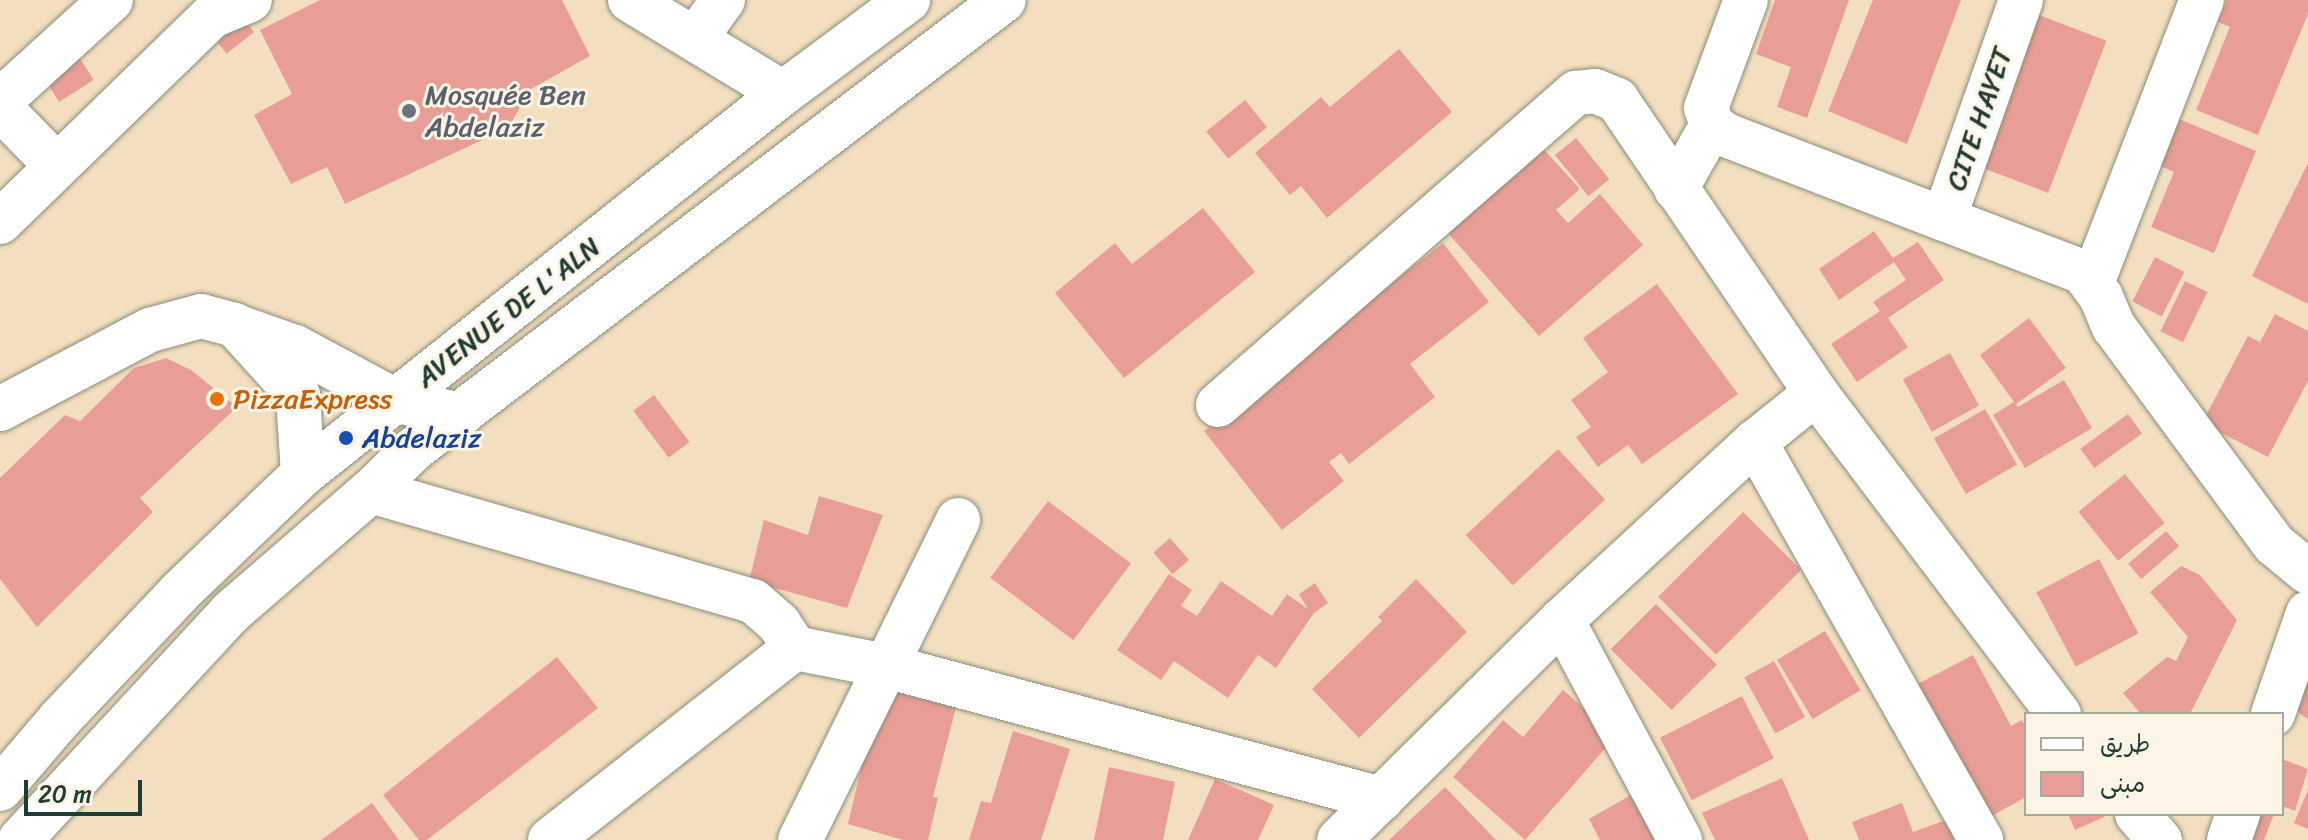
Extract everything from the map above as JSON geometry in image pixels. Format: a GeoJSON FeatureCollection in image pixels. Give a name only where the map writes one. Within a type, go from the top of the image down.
{"type":"FeatureCollection","features":[{"type":"Feature","properties":{"kind":"street"},"geometry":{"type":"LineString","coordinates":[[0,101],[111,0]]}},
{"type":"Feature","properties":{"kind":"street"},"geometry":{"type":"LineString","coordinates":[[0,222],[212,16],[250,0]]}},
{"type":"Feature","properties":{"kind":"street"},"geometry":{"type":"LineString","coordinates":[[630,0],[783,93]]}},
{"type":"Feature","properties":{"kind":"street"},"geometry":{"type":"LineString","coordinates":[[695,39],[723,0]]}},
{"type":"Feature","properties":{"kind":"street","name":"AVENUE DE L'ALN"},"geometry":{"type":"LineString","coordinates":[[0,789],[60,719],[179,593],[303,474],[783,93],[908,0]]}},
{"type":"Feature","properties":{"kind":"street"},"geometry":{"type":"LineString","coordinates":[[20,840],[230,613],[371,491],[414,449],[1004,0]]}},
{"type":"Feature","properties":{"kind":"street"},"geometry":{"type":"LineString","coordinates":[[1746,0],[1706,108],[1712,125],[1726,135],[1944,219]]}},
{"type":"Feature","properties":{"kind":"street","name":"CITE HAYET"},"geometry":{"type":"LineString","coordinates":[[2021,0],[1944,219],[2083,272],[2092,283]]}},
{"type":"Feature","properties":{"kind":"street"},"geometry":{"type":"LineString","coordinates":[[2202,0],[2092,283],[2114,327],[2274,544],[2308,572]]}},
{"type":"Feature","properties":{"kind":"street"},"geometry":{"type":"LineString","coordinates":[[1218,405],[1576,93],[1595,91],[1617,100],[1816,393],[2057,712]]}},
{"type":"Feature","properties":{"kind":"street"},"geometry":{"type":"LineString","coordinates":[[0,108],[57,166]]}},
{"type":"Feature","properties":{"kind":"street"},"geometry":{"type":"LineString","coordinates":[[1676,189],[1712,125]]}},
{"type":"Feature","properties":{"kind":"street"},"geometry":{"type":"LineString","coordinates":[[0,409],[150,330],[201,316],[295,347],[394,400],[460,415]]}},
{"type":"Feature","properties":{"kind":"street"},"geometry":{"type":"LineString","coordinates":[[235,325],[298,395],[303,474]]}},
{"type":"Feature","properties":{"kind":"street"},"geometry":{"type":"LineString","coordinates":[[1345,838],[1562,620],[1755,442],[1816,393]]}},
{"type":"Feature","properties":{"kind":"street"},"geometry":{"type":"LineString","coordinates":[[1755,442],[1981,840]]}},
{"type":"Feature","properties":{"kind":"street"},"geometry":{"type":"LineString","coordinates":[[371,491],[753,601],[779,624],[795,648],[886,666],[1381,799]]}},
{"type":"Feature","properties":{"kind":"street"},"geometry":{"type":"LineString","coordinates":[[800,840],[958,520]]}},
{"type":"Feature","properties":{"kind":"street"},"geometry":{"type":"LineString","coordinates":[[2274,712],[2308,613]]}},
{"type":"Feature","properties":{"kind":"street"},"geometry":{"type":"LineString","coordinates":[[1562,620],[1680,840]]}},
{"type":"Feature","properties":{"kind":"street"},"geometry":{"type":"LineString","coordinates":[[550,840],[795,648]]}},
{"type":"Feature","properties":{"kind":"street"},"geometry":{"type":"LineString","coordinates":[[2139,816],[2160,840]]}},
{"type":"Feature","properties":{"kind":"street"},"geometry":{"type":"LineString","coordinates":[[2229,840],[2237,816]]}},
{"type":"Feature","properties":{"kind":"building","name":"Mosquée Ben Abdelaziz"},"geometry":{"type":"Polygon","coordinates":[[[320,0],[562,0],[590,56],[531,89],[508,128],[345,204],[327,167],[291,184],[254,115],[292,94],[260,30],[320,0]]]}},
{"type":"Feature","properties":{"kind":"building"},"geometry":{"type":"Polygon","coordinates":[[[1775,0],[1849,0],[1807,118],[1777,107],[1791,67],[1756,54],[1775,0]]]}},
{"type":"Feature","properties":{"kind":"building"},"geometry":{"type":"Polygon","coordinates":[[[1873,0],[1961,0],[1907,144],[1828,111],[1873,0]]]}},
{"type":"Feature","properties":{"kind":"building"},"geometry":{"type":"Polygon","coordinates":[[[2227,0],[2308,0],[2308,14],[2258,135],[2196,110],[2230,27],[2218,22],[2227,0]]]}},
{"type":"Feature","properties":{"kind":"building"},"geometry":{"type":"Polygon","coordinates":[[[2029,11],[2106,41],[2048,193],[1971,163],[2029,11]]]}},
{"type":"Feature","properties":{"kind":"building"},"geometry":{"type":"Polygon","coordinates":[[[240,14],[254,32],[227,54],[212,36],[240,14]]]}},
{"type":"Feature","properties":{"kind":"building"},"geometry":{"type":"Polygon","coordinates":[[[1399,49],[1452,112],[1327,218],[1301,186],[1290,195],[1255,153],[1321,97],[1330,107],[1399,49]]]}},
{"type":"Feature","properties":{"kind":"building"},"geometry":{"type":"Polygon","coordinates":[[[79,57],[94,80],[59,102],[45,79],[79,57]]]}},
{"type":"Feature","properties":{"kind":"building"},"geometry":{"type":"Polygon","coordinates":[[[1245,100],[1267,127],[1228,159],[1206,131],[1245,100]]]}},
{"type":"Feature","properties":{"kind":"building"},"geometry":{"type":"Polygon","coordinates":[[[2179,119],[2256,151],[2214,253],[2151,227],[2174,172],[2160,166],[2179,119]]]}},
{"type":"Feature","properties":{"kind":"building"},"geometry":{"type":"Polygon","coordinates":[[[1576,138],[1609,179],[1588,196],[1555,155],[1576,138]]]}},
{"type":"Feature","properties":{"kind":"building"},"geometry":{"type":"Polygon","coordinates":[[[1537,142],[1580,189],[1556,210],[1568,223],[1600,194],[1643,245],[1539,336],[1446,231],[1537,142]]]}},
{"type":"Feature","properties":{"kind":"building"},"geometry":{"type":"Polygon","coordinates":[[[2308,163],[2308,304],[2252,276],[2308,163]]]}},
{"type":"Feature","properties":{"kind":"building"},"geometry":{"type":"Polygon","coordinates":[[[1203,208],[1255,272],[1124,378],[1055,293],[1115,243],[1132,264],[1203,208]]]}},
{"type":"Feature","properties":{"kind":"building"},"geometry":{"type":"Polygon","coordinates":[[[1874,231],[1893,258],[1918,242],[1944,280],[1888,318],[1908,347],[1857,382],[1831,344],[1880,311],[1873,302],[1906,280],[1894,262],[1839,300],[1819,269],[1874,231]]]}},
{"type":"Feature","properties":{"kind":"building"},"geometry":{"type":"Polygon","coordinates":[[[1443,243],[1489,302],[1410,364],[1435,397],[1349,464],[1341,453],[1329,462],[1344,481],[1282,530],[1204,431],[1443,243]]]}},
{"type":"Feature","properties":{"kind":"building"},"geometry":{"type":"Polygon","coordinates":[[[2155,257],[2184,272],[2162,317],[2132,302],[2155,257]]]}},
{"type":"Feature","properties":{"kind":"building"},"geometry":{"type":"Polygon","coordinates":[[[2185,281],[2207,292],[2183,342],[2160,331],[2185,281]]]}},
{"type":"Feature","properties":{"kind":"building"},"geometry":{"type":"Polygon","coordinates":[[[1657,284],[1738,394],[1642,464],[1628,445],[1598,467],[1576,437],[1591,427],[1571,400],[1608,372],[1583,338],[1657,284]]]}},
{"type":"Feature","properties":{"kind":"building"},"geometry":{"type":"Polygon","coordinates":[[[2275,314],[2308,331],[2308,381],[2268,457],[2202,423],[2248,336],[2260,342],[2275,314]]]}},
{"type":"Feature","properties":{"kind":"building"},"geometry":{"type":"Polygon","coordinates":[[[2029,318],[2066,368],[2016,404],[2018,407],[2064,380],[2092,428],[2025,468],[1993,415],[2014,402],[1980,355],[2029,318]]]}},
{"type":"Feature","properties":{"kind":"building"},"geometry":{"type":"Polygon","coordinates":[[[1950,353],[1979,405],[1932,432],[1903,379],[1950,353]]]}},
{"type":"Feature","properties":{"kind":"building"},"geometry":{"type":"Polygon","coordinates":[[[166,358],[191,370],[237,407],[140,498],[153,512],[37,627],[0,579],[0,478],[65,415],[80,421],[134,368],[166,358]]]}},
{"type":"Feature","properties":{"kind":"building"},"geometry":{"type":"Polygon","coordinates":[[[654,395],[690,442],[669,458],[633,411],[654,395]]]}},
{"type":"Feature","properties":{"kind":"building"},"geometry":{"type":"Polygon","coordinates":[[[1985,409],[2017,464],[1966,494],[1934,438],[1985,409]]]}},
{"type":"Feature","properties":{"kind":"building"},"geometry":{"type":"Polygon","coordinates":[[[2128,414],[2142,433],[2094,468],[2080,449],[2128,414]]]}},
{"type":"Feature","properties":{"kind":"building"},"geometry":{"type":"Polygon","coordinates":[[[1558,449],[1605,499],[1513,585],[1466,535],[1558,449]]]}},
{"type":"Feature","properties":{"kind":"building"},"geometry":{"type":"Polygon","coordinates":[[[2125,474],[2165,523],[2118,561],[2078,512],[2125,474]]]}},
{"type":"Feature","properties":{"kind":"building"},"geometry":{"type":"Polygon","coordinates":[[[819,496],[883,515],[847,608],[749,581],[764,520],[808,535],[819,496]]]}},
{"type":"Feature","properties":{"kind":"building"},"geometry":{"type":"Polygon","coordinates":[[[1048,501],[1131,564],[1073,640],[990,578],[1048,501]]]}},
{"type":"Feature","properties":{"kind":"building"},"geometry":{"type":"Polygon","coordinates":[[[1743,512],[1801,570],[1716,655],[1658,597],[1743,512]]]}},
{"type":"Feature","properties":{"kind":"building"},"geometry":{"type":"Polygon","coordinates":[[[2166,531],[2179,546],[2141,579],[2128,564],[2166,531]]]}},
{"type":"Feature","properties":{"kind":"building"},"geometry":{"type":"Polygon","coordinates":[[[1170,538],[1189,560],[1172,574],[1153,552],[1170,538]]]}},
{"type":"Feature","properties":{"kind":"building"},"geometry":{"type":"Polygon","coordinates":[[[2099,559],[2138,633],[2076,667],[2036,592],[2099,559]]]}},
{"type":"Feature","properties":{"kind":"building"},"geometry":{"type":"Polygon","coordinates":[[[2181,566],[2200,575],[2237,620],[2191,712],[2139,712],[2123,693],[2167,657],[2176,661],[2188,637],[2150,592],[2181,566]]]}},
{"type":"Feature","properties":{"kind":"building"},"geometry":{"type":"Polygon","coordinates":[[[1169,574],[1192,590],[1181,606],[1197,616],[1221,581],[1272,616],[1287,594],[1308,609],[1299,594],[1315,583],[1328,603],[1314,613],[1276,668],[1258,655],[1228,698],[1174,661],[1161,680],[1117,650],[1169,574]]]}},
{"type":"Feature","properties":{"kind":"building"},"geometry":{"type":"Polygon","coordinates":[[[1416,579],[1467,632],[1359,738],[1312,689],[1382,621],[1378,617],[1416,579]]]}},
{"type":"Feature","properties":{"kind":"building"},"geometry":{"type":"Polygon","coordinates":[[[1656,604],[1717,665],[1672,710],[1611,649],[1656,604]]]}},
{"type":"Feature","properties":{"kind":"building"},"geometry":{"type":"Polygon","coordinates":[[[1825,631],[1861,690],[1813,719],[1777,660],[1825,631]]]}},
{"type":"Feature","properties":{"kind":"building"},"geometry":{"type":"Polygon","coordinates":[[[1973,655],[2011,726],[2022,720],[2024,724],[2024,798],[1986,819],[1914,686],[1973,655]]]}},
{"type":"Feature","properties":{"kind":"building"},"geometry":{"type":"Polygon","coordinates":[[[557,657],[598,708],[427,840],[419,840],[383,795],[557,657]]]}},
{"type":"Feature","properties":{"kind":"building"},"geometry":{"type":"Polygon","coordinates":[[[1774,661],[1805,717],[1775,733],[1744,677],[1774,661]]]}},
{"type":"Feature","properties":{"kind":"building"},"geometry":{"type":"Polygon","coordinates":[[[2308,661],[2308,719],[2281,701],[2308,661]]]}},
{"type":"Feature","properties":{"kind":"building"},"geometry":{"type":"Polygon","coordinates":[[[880,688],[956,707],[933,797],[938,798],[928,840],[903,840],[848,824],[880,688]]]}},
{"type":"Feature","properties":{"kind":"building"},"geometry":{"type":"Polygon","coordinates":[[[1563,690],[1616,736],[1525,840],[1453,777],[1503,720],[1523,737],[1563,690]]]}},
{"type":"Feature","properties":{"kind":"building"},"geometry":{"type":"Polygon","coordinates":[[[1742,696],[1774,758],[1692,800],[1660,738],[1742,696]]]}},
{"type":"Feature","properties":{"kind":"building"},"geometry":{"type":"Polygon","coordinates":[[[1013,731],[1070,749],[1041,840],[969,840],[981,801],[991,803],[1013,731]]]}},
{"type":"Feature","properties":{"kind":"building"},"geometry":{"type":"Polygon","coordinates":[[[2284,760],[2308,769],[2295,811],[2284,807],[2284,760]]]}},
{"type":"Feature","properties":{"kind":"building"},"geometry":{"type":"Polygon","coordinates":[[[1109,767],[1175,782],[1163,840],[1094,840],[1109,767]]]}},
{"type":"Feature","properties":{"kind":"building"},"geometry":{"type":"Polygon","coordinates":[[[1782,778],[1809,840],[1715,840],[1702,813],[1782,778]]]}},
{"type":"Feature","properties":{"kind":"building"},"geometry":{"type":"Polygon","coordinates":[[[1215,779],[1274,805],[1258,840],[1188,840],[1215,779]]]}},
{"type":"Feature","properties":{"kind":"building"},"geometry":{"type":"Polygon","coordinates":[[[1445,787],[1496,840],[1389,840],[1445,787]]]}},
{"type":"Feature","properties":{"kind":"building"},"geometry":{"type":"Polygon","coordinates":[[[2308,790],[2308,829],[2294,823],[2308,790]]]}},
{"type":"Feature","properties":{"kind":"building"},"geometry":{"type":"Polygon","coordinates":[[[1631,795],[1656,840],[1600,840],[1589,819],[1631,795]]]}},
{"type":"Feature","properties":{"kind":"building"},"geometry":{"type":"Polygon","coordinates":[[[372,803],[399,840],[321,840],[372,803]]]}},
{"type":"Feature","properties":{"kind":"building"},"geometry":{"type":"Polygon","coordinates":[[[1902,803],[1913,832],[1946,820],[1954,840],[1859,840],[1852,822],[1902,803]]]}},
{"type":"Feature","properties":{"kind":"building"},"geometry":{"type":"Polygon","coordinates":[[[2069,816],[2104,817],[2075,830],[2069,816]]]}},
{"type":"Feature","properties":{"kind":"building"},"geometry":{"type":"Polygon","coordinates":[[[2233,816],[2273,816],[2264,840],[2239,840],[2233,816]]]}},
{"type":"Feature","properties":{"kind":"place","name":"Mosquée Ben Abdelaziz"},"geometry":{"type":"Point","coordinates":[409,111]}},
{"type":"Feature","properties":{"kind":"place","name":"PizzaExpress"},"geometry":{"type":"Point","coordinates":[217,399]}},
{"type":"Feature","properties":{"kind":"place","name":"Abdelaziz"},"geometry":{"type":"Point","coordinates":[346,438]}}]}
